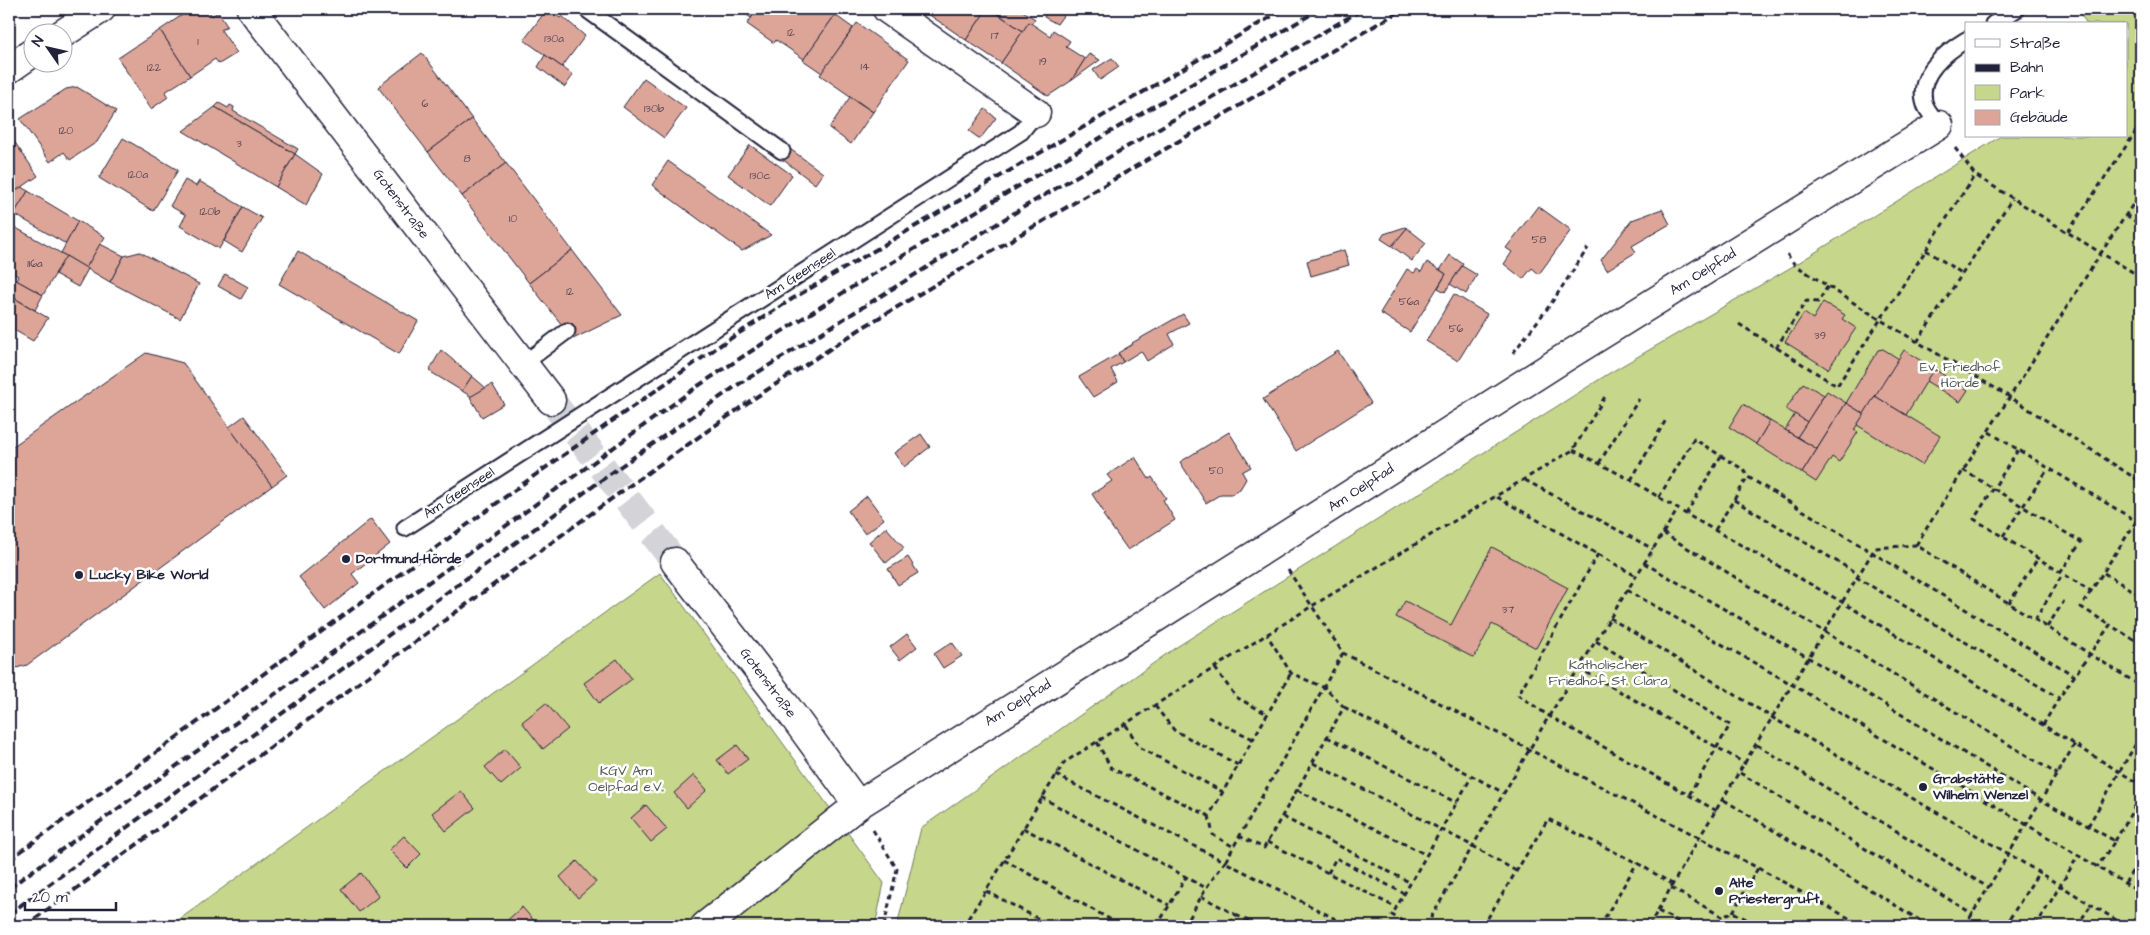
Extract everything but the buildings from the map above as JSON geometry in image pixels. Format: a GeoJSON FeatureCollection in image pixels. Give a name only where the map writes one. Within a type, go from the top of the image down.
{"type":"FeatureCollection","features":[{"type":"Feature","properties":{"kind":"street"},"geometry":{"type":"LineString","coordinates":[[72,28],[101,9]]}},
{"type":"Feature","properties":{"kind":"street","name":"Gotenstraße"},"geometry":{"type":"LineString","coordinates":[[251,9],[551,400]]}},
{"type":"Feature","properties":{"kind":"street","name":"Am Geenseel"},"geometry":{"type":"LineString","coordinates":[[887,9],[1036,113]]}},
{"type":"Feature","properties":{"kind":"street"},"geometry":{"type":"LineString","coordinates":[[9,68],[22,60]]}},
{"type":"Feature","properties":{"kind":"street","name":"Am Oelpfad"},"geometry":{"type":"LineString","coordinates":[[705,926],[858,805],[1564,358],[1938,125]]}},
{"type":"Feature","properties":{"kind":"street","name":"Gotenstraße"},"geometry":{"type":"LineString","coordinates":[[675,562],[778,695],[858,805]]}},
{"type":"Feature","properties":{"kind":"lane"},"geometry":{"type":"LineString","coordinates":[[586,9],[782,150]]}},
{"type":"Feature","properties":{"kind":"lane"},"geometry":{"type":"LineString","coordinates":[[1996,22],[2017,9]]}},
{"type":"Feature","properties":{"kind":"lane","name":"Am Oelpfad"},"geometry":{"type":"LineString","coordinates":[[1938,125],[1924,102],[1925,82],[1937,63],[1953,48],[1965,41]]}},
{"type":"Feature","properties":{"kind":"lane","name":"Am Geenseel"},"geometry":{"type":"LineString","coordinates":[[405,528],[1022,132],[1036,113]]}},
{"type":"Feature","properties":{"kind":"lane"},"geometry":{"type":"LineString","coordinates":[[523,364],[567,331]]}},
{"type":"Feature","properties":{"kind":"path"},"geometry":{"type":"LineString","coordinates":[[2068,232],[2141,124]]}},
{"type":"Feature","properties":{"kind":"path"},"geometry":{"type":"LineString","coordinates":[[1964,160],[1975,175],[2141,277]]}},
{"type":"Feature","properties":{"kind":"path"},"geometry":{"type":"LineString","coordinates":[[1739,324],[1837,386],[1879,319],[1975,175]]}},
{"type":"Feature","properties":{"kind":"path"},"geometry":{"type":"LineString","coordinates":[[1916,545],[2141,192]]}},
{"type":"Feature","properties":{"kind":"path"},"geometry":{"type":"LineString","coordinates":[[1917,342],[2012,198]]}},
{"type":"Feature","properties":{"kind":"path"},"geometry":{"type":"LineString","coordinates":[[2126,215],[2141,224]]}},
{"type":"Feature","properties":{"kind":"path"},"geometry":{"type":"LineString","coordinates":[[1510,358],[1550,305],[1588,248]]}},
{"type":"Feature","properties":{"kind":"path"},"geometry":{"type":"LineString","coordinates":[[1926,250],[1963,274]]}},
{"type":"Feature","properties":{"kind":"path"},"geometry":{"type":"LineString","coordinates":[[1787,254],[1795,265],[1879,319],[2010,397],[2141,482]]}},
{"type":"Feature","properties":{"kind":"path"},"geometry":{"type":"LineString","coordinates":[[1776,348],[1806,302],[1818,302],[1828,286]]}},
{"type":"Feature","properties":{"kind":"path"},"geometry":{"type":"LineString","coordinates":[[963,926],[986,891],[1041,797],[1065,762],[1312,606],[1573,450],[1606,395]]}},
{"type":"Feature","properties":{"kind":"path"},"geometry":{"type":"LineString","coordinates":[[1599,464],[1639,399]]}},
{"type":"Feature","properties":{"kind":"path"},"geometry":{"type":"LineString","coordinates":[[1631,480],[1668,418]]}},
{"type":"Feature","properties":{"kind":"path"},"geometry":{"type":"LineString","coordinates":[[1989,432],[2141,524]]}},
{"type":"Feature","properties":{"kind":"path"},"geometry":{"type":"LineString","coordinates":[[1659,498],[1694,439],[1744,470],[1748,476],[2074,676]]}},
{"type":"Feature","properties":{"kind":"path"},"geometry":{"type":"LineString","coordinates":[[1573,450],[1631,480],[1686,514],[1842,602],[2141,785]]}},
{"type":"Feature","properties":{"kind":"path"},"geometry":{"type":"LineString","coordinates":[[2018,450],[1974,519],[2091,591]]}},
{"type":"Feature","properties":{"kind":"path"},"geometry":{"type":"LineString","coordinates":[[1686,514],[1721,456]]}},
{"type":"Feature","properties":{"kind":"path"},"geometry":{"type":"LineString","coordinates":[[2003,536],[2048,469]]}},
{"type":"Feature","properties":{"kind":"path"},"geometry":{"type":"LineString","coordinates":[[1964,470],[2081,542],[2035,620]]}},
{"type":"Feature","properties":{"kind":"path"},"geometry":{"type":"LineString","coordinates":[[1715,530],[1748,476]]}},
{"type":"Feature","properties":{"kind":"path"},"geometry":{"type":"LineString","coordinates":[[1525,480],[1653,548]]}},
{"type":"Feature","properties":{"kind":"path"},"geometry":{"type":"LineString","coordinates":[[1496,497],[1636,576]]}},
{"type":"Feature","properties":{"kind":"path"},"geometry":{"type":"LineString","coordinates":[[1734,500],[2059,698]]}},
{"type":"Feature","properties":{"kind":"path"},"geometry":{"type":"LineString","coordinates":[[1426,926],[1529,749],[1678,509]]}},
{"type":"Feature","properties":{"kind":"path"},"geometry":{"type":"LineString","coordinates":[[2141,514],[2081,607],[2141,644]]}},
{"type":"Feature","properties":{"kind":"path"},"geometry":{"type":"LineString","coordinates":[[1663,533],[2057,774]]}},
{"type":"Feature","properties":{"kind":"path"},"geometry":{"type":"LineString","coordinates":[[1271,545],[1343,653],[1758,868],[1863,926]]}},
{"type":"Feature","properties":{"kind":"path"},"geometry":{"type":"LineString","coordinates":[[1649,926],[1699,838],[1746,764],[1857,576],[1876,548],[1916,545],[2141,686]]}},
{"type":"Feature","properties":{"kind":"path"},"geometry":{"type":"LineString","coordinates":[[1598,554],[1518,695],[1549,716],[1717,811]]}},
{"type":"Feature","properties":{"kind":"path"},"geometry":{"type":"LineString","coordinates":[[2009,603],[2038,558]]}},
{"type":"Feature","properties":{"kind":"path"},"geometry":{"type":"LineString","coordinates":[[1644,563],[1809,658],[2041,800],[2115,840]]}},
{"type":"Feature","properties":{"kind":"path"},"geometry":{"type":"LineString","coordinates":[[2104,573],[2141,596]]}},
{"type":"Feature","properties":{"kind":"path"},"geometry":{"type":"LineString","coordinates":[[1627,590],[1793,685],[2141,893]]}},
{"type":"Feature","properties":{"kind":"path"},"geometry":{"type":"LineString","coordinates":[[2047,627],[2064,601]]}},
{"type":"Feature","properties":{"kind":"path"},"geometry":{"type":"LineString","coordinates":[[1610,618],[1773,718],[2009,854],[2126,926]]}},
{"type":"Feature","properties":{"kind":"path"},"geometry":{"type":"LineString","coordinates":[[2043,725],[2059,698],[2110,625]]}},
{"type":"Feature","properties":{"kind":"path"},"geometry":{"type":"LineString","coordinates":[[1267,635],[1291,674],[1325,688],[1344,707],[1504,793]]}},
{"type":"Feature","properties":{"kind":"path"},"geometry":{"type":"LineString","coordinates":[[1596,641],[1730,725],[1689,795]]}},
{"type":"Feature","properties":{"kind":"path"},"geometry":{"type":"LineString","coordinates":[[1185,926],[1201,896],[1234,847],[1343,653]]}},
{"type":"Feature","properties":{"kind":"path"},"geometry":{"type":"LineString","coordinates":[[1216,668],[1236,697],[1267,714]]}},
{"type":"Feature","properties":{"kind":"path"},"geometry":{"type":"LineString","coordinates":[[1579,668],[1746,764]]}},
{"type":"Feature","properties":{"kind":"path"},"geometry":{"type":"LineString","coordinates":[[1234,847],[1213,835],[1209,816],[1291,674]]}},
{"type":"Feature","properties":{"kind":"path"},"geometry":{"type":"LineString","coordinates":[[1155,706],[1174,730],[1238,765]]}},
{"type":"Feature","properties":{"kind":"path"},"geometry":{"type":"LineString","coordinates":[[1239,836],[1264,848],[1344,707]]}},
{"type":"Feature","properties":{"kind":"path"},"geometry":{"type":"LineString","coordinates":[[1208,717],[1253,739]]}},
{"type":"Feature","properties":{"kind":"path"},"geometry":{"type":"LineString","coordinates":[[1126,725],[1139,747],[1223,792]]}},
{"type":"Feature","properties":{"kind":"path"},"geometry":{"type":"LineString","coordinates":[[2088,826],[2141,735]]}},
{"type":"Feature","properties":{"kind":"path"},"geometry":{"type":"LineString","coordinates":[[1327,737],[1457,803]]}},
{"type":"Feature","properties":{"kind":"path"},"geometry":{"type":"LineString","coordinates":[[1097,742],[1111,768],[1209,816]]}},
{"type":"Feature","properties":{"kind":"path"},"geometry":{"type":"LineString","coordinates":[[1965,926],[2075,744]]}},
{"type":"Feature","properties":{"kind":"path"},"geometry":{"type":"LineString","coordinates":[[1757,745],[1988,888]]}},
{"type":"Feature","properties":{"kind":"path"},"geometry":{"type":"LineString","coordinates":[[2136,745],[2141,748]]}},
{"type":"Feature","properties":{"kind":"path"},"geometry":{"type":"LineString","coordinates":[[1313,763],[1473,846],[1516,871]]}},
{"type":"Feature","properties":{"kind":"path"},"geometry":{"type":"LineString","coordinates":[[1740,773],[1973,914]]}},
{"type":"Feature","properties":{"kind":"path"},"geometry":{"type":"LineString","coordinates":[[1056,775],[1349,926]]}},
{"type":"Feature","properties":{"kind":"path"},"geometry":{"type":"LineString","coordinates":[[1411,926],[1392,915],[1472,776]]}},
{"type":"Feature","properties":{"kind":"path"},"geometry":{"type":"LineString","coordinates":[[1298,790],[1427,855]]}},
{"type":"Feature","properties":{"kind":"path"},"geometry":{"type":"LineString","coordinates":[[2097,867],[2141,796]]}},
{"type":"Feature","properties":{"kind":"path"},"geometry":{"type":"LineString","coordinates":[[1041,797],[1206,888]]}},
{"type":"Feature","properties":{"kind":"path"},"geometry":{"type":"LineString","coordinates":[[1724,800],[1929,926]]}},
{"type":"Feature","properties":{"kind":"path"},"geometry":{"type":"LineString","coordinates":[[858,805],[897,869],[884,926]]}},
{"type":"Feature","properties":{"kind":"path"},"geometry":{"type":"LineString","coordinates":[[1282,816],[1411,884]]}},
{"type":"Feature","properties":{"kind":"path"},"geometry":{"type":"LineString","coordinates":[[1484,926],[1548,819],[1637,863],[1723,917],[1733,912],[1758,868]]}},
{"type":"Feature","properties":{"kind":"path"},"geometry":{"type":"LineString","coordinates":[[1023,828],[1169,905]]}},
{"type":"Feature","properties":{"kind":"path"},"geometry":{"type":"LineString","coordinates":[[1267,842],[1397,908]]}},
{"type":"Feature","properties":{"kind":"path"},"geometry":{"type":"LineString","coordinates":[[2036,926],[2078,856]]}},
{"type":"Feature","properties":{"kind":"path"},"geometry":{"type":"LineString","coordinates":[[2125,883],[2141,856]]}},
{"type":"Feature","properties":{"kind":"path"},"geometry":{"type":"LineString","coordinates":[[1328,873],[1336,858],[1405,894]]}},
{"type":"Feature","properties":{"kind":"path"},"geometry":{"type":"LineString","coordinates":[[1004,860],[1122,926]]}},
{"type":"Feature","properties":{"kind":"path"},"geometry":{"type":"LineString","coordinates":[[1600,926],[1637,863]]}},
{"type":"Feature","properties":{"kind":"path"},"geometry":{"type":"LineString","coordinates":[[2006,926],[2039,872]]}},
{"type":"Feature","properties":{"kind":"path"},"geometry":{"type":"LineString","coordinates":[[1157,926],[1186,877]]}},
{"type":"Feature","properties":{"kind":"path"},"geometry":{"type":"LineString","coordinates":[[986,891],[1052,926]]}},
{"type":"Feature","properties":{"kind":"path"},"geometry":{"type":"LineString","coordinates":[[1201,896],[1258,926]]}},
{"type":"Feature","properties":{"kind":"path"},"geometry":{"type":"LineString","coordinates":[[2077,926],[2091,904]]}},
{"type":"Feature","properties":{"kind":"path"},"geometry":{"type":"LineString","coordinates":[[1658,911],[1687,926]]}},
{"type":"Feature","properties":{"kind":"path"},"geometry":{"type":"LineString","coordinates":[[1733,912],[1759,926]]}},
{"type":"Feature","properties":{"kind":"path"},"geometry":{"type":"LineString","coordinates":[[1229,926],[1236,914]]}},
{"type":"Feature","properties":{"kind":"path"},"geometry":{"type":"LineString","coordinates":[[2114,926],[2117,920]]}},
{"type":"Feature","properties":{"kind":"path"},"geometry":{"type":"LineString","coordinates":[[966,921],[975,926]]}},
{"type":"Feature","properties":{"kind":"green space","name":"Katholischer Friedhof St. Clara"},"geometry":{"type":"Polygon","coordinates":[[[2077,9],[2141,9],[2141,926],[897,926],[921,828],[1175,648],[1608,374],[1795,265],[1998,138],[2128,138],[2128,22],[2086,22],[2077,9]]]}},
{"type":"Feature","properties":{"kind":"green space","name":"KGV Am Oelpfad e.V."},"geometry":{"type":"Polygon","coordinates":[[[660,573],[884,883],[875,926],[170,926],[660,573]]]}},
{"type":"Feature","properties":{"kind":"tunnel"},"geometry":{"type":"LineString","coordinates":[[551,400],[675,562]]}},
{"type":"Feature","properties":{"kind":"railway"},"geometry":{"type":"LineString","coordinates":[[9,860],[538,473],[722,344],[792,299],[1284,9]]}},
{"type":"Feature","properties":{"kind":"railway"},"geometry":{"type":"LineString","coordinates":[[9,888],[698,386],[928,240],[1320,9]]}},
{"type":"Feature","properties":{"kind":"railway"},"geometry":{"type":"LineString","coordinates":[[9,914],[621,466],[739,384],[1024,207],[1363,9]]}},
{"type":"Feature","properties":{"kind":"railway"},"geometry":{"type":"LineString","coordinates":[[25,926],[636,481],[750,401],[865,326],[1403,9]]}},
{"type":"Feature","properties":{"kind":"place","name":"Dortmund-Hörde"},"geometry":{"type":"Point","coordinates":[346,559]}},
{"type":"Feature","properties":{"kind":"place","name":"Lucky Bike World"},"geometry":{"type":"Point","coordinates":[79,575]}},
{"type":"Feature","properties":{"kind":"place","name":"Grabstätte Wilhelm Wenzel"},"geometry":{"type":"Point","coordinates":[1923,787]}},
{"type":"Feature","properties":{"kind":"place","name":"Alte Priestergruft"},"geometry":{"type":"Point","coordinates":[1719,891]}},
{"type":"Feature","properties":{"kind":"park label","name":"Ev. Friedhof Hörde"},"geometry":{"type":"Point","coordinates":[1960,376]}}]}
